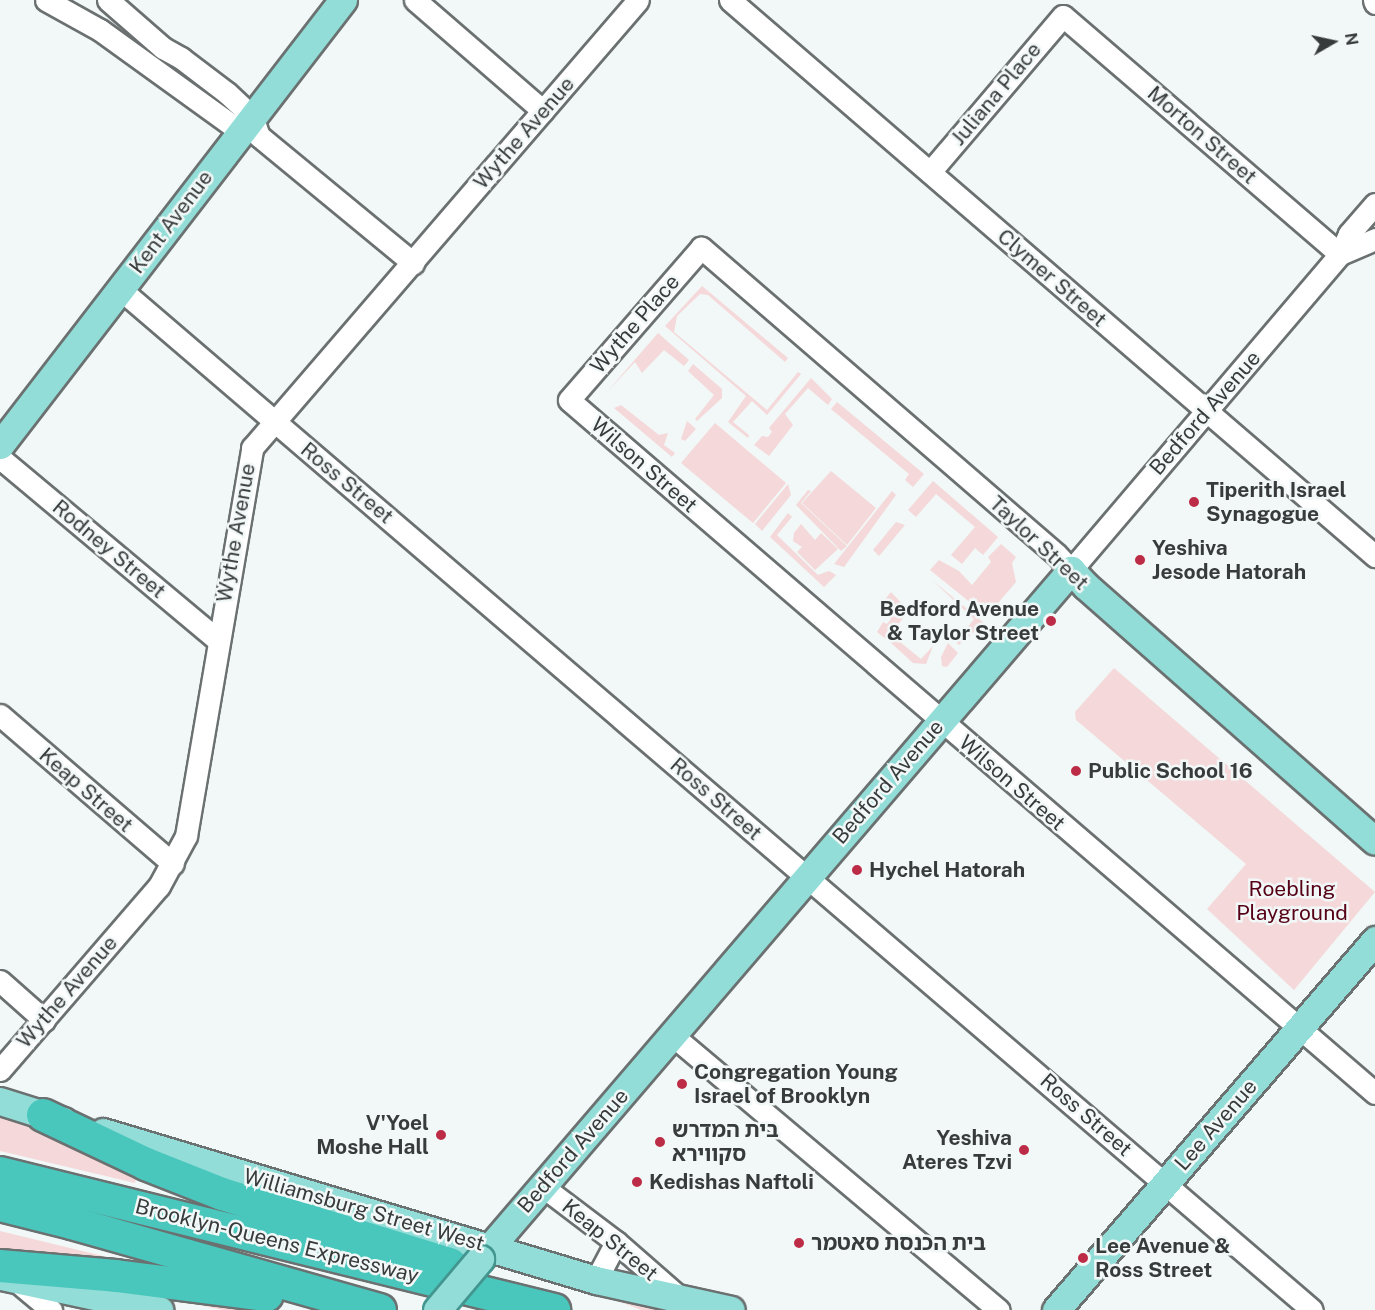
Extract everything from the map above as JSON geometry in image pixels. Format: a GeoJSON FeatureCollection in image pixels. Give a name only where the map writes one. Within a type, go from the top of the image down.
{"type":"FeatureCollection","features":[{"type":"Feature","properties":{"kind":"highway"},"geometry":{"type":"LineString","coordinates":[[43,1115],[146,1164],[222,1194],[546,1292],[562,1310]]}},
{"type":"Feature","properties":{"kind":"highway","name":"Brooklyn-Queens Expressway"},"geometry":{"type":"LineString","coordinates":[[0,1173],[554,1310]]}},
{"type":"Feature","properties":{"kind":"highway","name":"Brooklyn-Queens Expressway"},"geometry":{"type":"LineString","coordinates":[[0,1205],[72,1223],[380,1310]]}},
{"type":"Feature","properties":{"kind":"highway"},"geometry":{"type":"LineString","coordinates":[[5,1274],[209,1286],[364,1310]]}},
{"type":"Feature","properties":{"kind":"main road","name":"Kent Avenue"},"geometry":{"type":"LineString","coordinates":[[0,445],[120,289],[324,0]]}},
{"type":"Feature","properties":{"kind":"main road","name":"Kent Avenue"},"geometry":{"type":"LineString","coordinates":[[0,419],[241,119],[343,0]]}},
{"type":"Feature","properties":{"kind":"main road","name":"Bedford Avenue"},"geometry":{"type":"LineString","coordinates":[[437,1310],[1071,570]]}},
{"type":"Feature","properties":{"kind":"main road","name":"Taylor Street"},"geometry":{"type":"LineString","coordinates":[[1071,570],[1086,586],[1375,840]]}},
{"type":"Feature","properties":{"kind":"main road","name":"Lee Avenue"},"geometry":{"type":"LineString","coordinates":[[1056,1310],[1375,940]]}},
{"type":"Feature","properties":{"kind":"main road","name":"Williamsburg Street West"},"geometry":{"type":"LineString","coordinates":[[0,1101],[485,1253],[731,1310]]}},
{"type":"Feature","properties":{"kind":"main road"},"geometry":{"type":"LineString","coordinates":[[5,1274],[159,1310]]}},
{"type":"Feature","properties":{"kind":"street"},"geometry":{"type":"LineString","coordinates":[[46,0],[100,30],[201,101],[241,119]]}},
{"type":"Feature","properties":{"kind":"street"},"geometry":{"type":"LineString","coordinates":[[108,0],[163,48],[181,58],[215,84],[241,119],[259,136],[413,263]]}},
{"type":"Feature","properties":{"kind":"street"},"geometry":{"type":"LineString","coordinates":[[415,0],[543,111]]}},
{"type":"Feature","properties":{"kind":"street","name":"Wythe Avenue"},"geometry":{"type":"LineString","coordinates":[[0,1070],[159,886],[173,864],[188,829],[249,453],[638,0]]}},
{"type":"Feature","properties":{"kind":"street","name":"Clymer Street"},"geometry":{"type":"LineString","coordinates":[[730,0],[1375,556]]}},
{"type":"Feature","properties":{"kind":"street","name":"Juliana Place"},"geometry":{"type":"LineString","coordinates":[[930,172],[1063,16]]}},
{"type":"Feature","properties":{"kind":"street","name":"Morton Street"},"geometry":{"type":"LineString","coordinates":[[1063,16],[1340,254]]}},
{"type":"Feature","properties":{"kind":"street","name":"Bedford Avenue"},"geometry":{"type":"LineString","coordinates":[[1071,570],[1340,254],[1349,234],[1375,204]]}},
{"type":"Feature","properties":{"kind":"street","name":"Bedford Avenue"},"geometry":{"type":"LineString","coordinates":[[1340,254],[1375,238]]}},
{"type":"Feature","properties":{"kind":"street","name":"Wythe Place"},"geometry":{"type":"LineString","coordinates":[[569,400],[701,248]]}},
{"type":"Feature","properties":{"kind":"street","name":"Taylor Street"},"geometry":{"type":"LineString","coordinates":[[701,248],[1056,554],[1071,570]]}},
{"type":"Feature","properties":{"kind":"street","name":"Ross Street"},"geometry":{"type":"LineString","coordinates":[[120,289],[1312,1310]]}},
{"type":"Feature","properties":{"kind":"street","name":"Wilson Street"},"geometry":{"type":"LineString","coordinates":[[569,400],[940,722],[1375,1093]]}},
{"type":"Feature","properties":{"kind":"street","name":"Rodney Street"},"geometry":{"type":"LineString","coordinates":[[0,458],[218,640]]}},
{"type":"Feature","properties":{"kind":"street","name":"Keap Street"},"geometry":{"type":"LineString","coordinates":[[0,715],[173,864]]}},
{"type":"Feature","properties":{"kind":"street"},"geometry":{"type":"LineString","coordinates":[[0,981],[44,1020]]}},
{"type":"Feature","properties":{"kind":"street"},"geometry":{"type":"LineString","coordinates":[[672,1035],[999,1310]]}},
{"type":"Feature","properties":{"kind":"street","name":"Keap Street"},"geometry":{"type":"LineString","coordinates":[[542,1186],[616,1242],[678,1296]]}},
{"type":"Feature","properties":{"kind":"street"},"geometry":{"type":"LineString","coordinates":[[596,1280],[616,1242]]}},
{"type":"Feature","properties":{"kind":"street"},"geometry":{"type":"LineString","coordinates":[[5,1274],[51,1310]]}},
{"type":"Feature","properties":{"kind":"green space"},"geometry":{"type":"Polygon","coordinates":[[[702,286],[788,358],[785,362],[708,295],[700,294],[677,316],[674,332],[767,410],[798,372],[801,374],[767,415],[752,401],[733,422],[749,435],[748,438],[728,422],[746,396],[665,326],[702,286]]]}},
{"type":"Feature","properties":{"kind":"green space"},"geometry":{"type":"Polygon","coordinates":[[[658,333],[689,360],[684,366],[664,350],[642,373],[635,362],[606,393],[658,333]]]}},
{"type":"Feature","properties":{"kind":"green space"},"geometry":{"type":"Polygon","coordinates":[[[693,364],[722,389],[722,398],[697,421],[695,419],[714,395],[688,371],[693,364]]]}},
{"type":"Feature","properties":{"kind":"green space"},"geometry":{"type":"Polygon","coordinates":[[[811,378],[832,399],[828,405],[808,388],[785,414],[793,425],[769,456],[754,445],[762,436],[768,437],[772,432],[769,428],[811,378]]]}},
{"type":"Feature","properties":{"kind":"green space"},"geometry":{"type":"Polygon","coordinates":[[[837,402],[924,474],[913,487],[905,480],[909,474],[831,409],[837,402]]]}},
{"type":"Feature","properties":{"kind":"green space"},"geometry":{"type":"Polygon","coordinates":[[[621,405],[659,435],[668,433],[664,445],[675,453],[672,457],[614,408],[621,405]]]}},
{"type":"Feature","properties":{"kind":"green space"},"geometry":{"type":"Polygon","coordinates":[[[687,421],[696,429],[685,441],[681,439],[687,421]]]}},
{"type":"Feature","properties":{"kind":"green space"},"geometry":{"type":"Polygon","coordinates":[[[715,423],[786,483],[753,523],[681,463],[715,423]]]}},
{"type":"Feature","properties":{"kind":"green space"},"geometry":{"type":"Polygon","coordinates":[[[831,471],[876,508],[847,545],[802,503],[831,471]]]}},
{"type":"Feature","properties":{"kind":"green space"},"geometry":{"type":"Polygon","coordinates":[[[933,481],[998,537],[983,555],[975,548],[962,564],[951,555],[975,527],[936,494],[916,517],[908,510],[933,481]]]}},
{"type":"Feature","properties":{"kind":"green space"},"geometry":{"type":"Polygon","coordinates":[[[788,484],[791,495],[762,531],[755,524],[788,484]]]}},
{"type":"Feature","properties":{"kind":"green space"},"geometry":{"type":"Polygon","coordinates":[[[808,490],[811,491],[801,503],[847,546],[841,551],[796,505],[808,490]]]}},
{"type":"Feature","properties":{"kind":"green space"},"geometry":{"type":"Polygon","coordinates":[[[892,491],[896,495],[844,567],[834,564],[892,491]]]}},
{"type":"Feature","properties":{"kind":"green space"},"geometry":{"type":"Polygon","coordinates":[[[788,513],[792,517],[777,535],[818,575],[829,571],[836,575],[824,587],[770,537],[788,513]]]}},
{"type":"Feature","properties":{"kind":"green space"},"geometry":{"type":"Polygon","coordinates":[[[896,522],[905,525],[879,556],[873,550],[896,522]]]}},
{"type":"Feature","properties":{"kind":"green space"},"geometry":{"type":"Polygon","coordinates":[[[801,524],[815,540],[821,533],[838,549],[815,570],[797,552],[802,547],[793,541],[794,533],[801,524]]]}},
{"type":"Feature","properties":{"kind":"green space"},"geometry":{"type":"Polygon","coordinates":[[[1001,544],[1016,557],[1012,563],[1016,582],[987,616],[930,570],[939,560],[959,571],[972,585],[991,562],[988,557],[1001,544]]]}},
{"type":"Feature","properties":{"kind":"green space"},"geometry":{"type":"Polygon","coordinates":[[[932,580],[984,623],[959,645],[956,642],[974,619],[932,580]]]}},
{"type":"Feature","properties":{"kind":"green space"},"geometry":{"type":"Polygon","coordinates":[[[891,592],[909,611],[886,639],[877,632],[883,622],[887,624],[891,619],[889,617],[891,613],[882,603],[891,592]]]}},
{"type":"Feature","properties":{"kind":"green space"},"geometry":{"type":"Polygon","coordinates":[[[895,638],[921,659],[933,646],[926,664],[913,663],[890,642],[895,638]]]}},
{"type":"Feature","properties":{"kind":"green space"},"geometry":{"type":"Polygon","coordinates":[[[948,643],[958,653],[947,667],[942,666],[941,657],[948,643]]]}},
{"type":"Feature","properties":{"kind":"green space","name":"Roebling Playground"},"geometry":{"type":"Polygon","coordinates":[[[1114,668],[1375,892],[1294,990],[1207,909],[1246,864],[1076,720],[1075,712],[1114,668]]]}},
{"type":"Feature","properties":{"kind":"green space"},"geometry":{"type":"Polygon","coordinates":[[[0,1116],[51,1134],[136,1177],[135,1183],[0,1151],[0,1116]]]}},
{"type":"Feature","properties":{"kind":"green space"},"geometry":{"type":"Polygon","coordinates":[[[0,1231],[111,1258],[114,1262],[0,1257],[0,1231]]]}},
{"type":"Feature","properties":{"kind":"green space"},"geometry":{"type":"Polygon","coordinates":[[[580,1286],[672,1310],[641,1310],[580,1286]]]}},
{"type":"Feature","properties":{"kind":"green space"},"geometry":{"type":"Polygon","coordinates":[[[143,1293],[196,1296],[271,1310],[223,1310],[143,1293]]]}},
{"type":"Feature","properties":{"kind":"place","name":"Tiperith Israel Synagogue"},"geometry":{"type":"Point","coordinates":[1194,502]}},
{"type":"Feature","properties":{"kind":"place","name":"Yeshiva Jesode Hatorah"},"geometry":{"type":"Point","coordinates":[1140,560]}},
{"type":"Feature","properties":{"kind":"place","name":"Bedford Avenue & Taylor Street"},"geometry":{"type":"Point","coordinates":[1051,621]}},
{"type":"Feature","properties":{"kind":"place","name":"Public School 16"},"geometry":{"type":"Point","coordinates":[1076,771]}},
{"type":"Feature","properties":{"kind":"place","name":"Hychel Hatorah"},"geometry":{"type":"Point","coordinates":[857,870]}},
{"type":"Feature","properties":{"kind":"place","name":"Congregation Young Israel of Brooklyn"},"geometry":{"type":"Point","coordinates":[682,1084]}},
{"type":"Feature","properties":{"kind":"place","name":"V'Yoel Moshe Hall"},"geometry":{"type":"Point","coordinates":[441,1135]}},
{"type":"Feature","properties":{"kind":"place","name":"בית המדרש סקווירא"},"geometry":{"type":"Point","coordinates":[660,1142]}},
{"type":"Feature","properties":{"kind":"place","name":"Yeshiva Ateres Tzvi"},"geometry":{"type":"Point","coordinates":[1024,1150]}},
{"type":"Feature","properties":{"kind":"place","name":"Kedishas Naftoli"},"geometry":{"type":"Point","coordinates":[637,1182]}},
{"type":"Feature","properties":{"kind":"place","name":"בית הכנסת סאטמר"},"geometry":{"type":"Point","coordinates":[799,1243]}},
{"type":"Feature","properties":{"kind":"place","name":"Lee Avenue & Ross Street"},"geometry":{"type":"Point","coordinates":[1083,1258]}}]}
